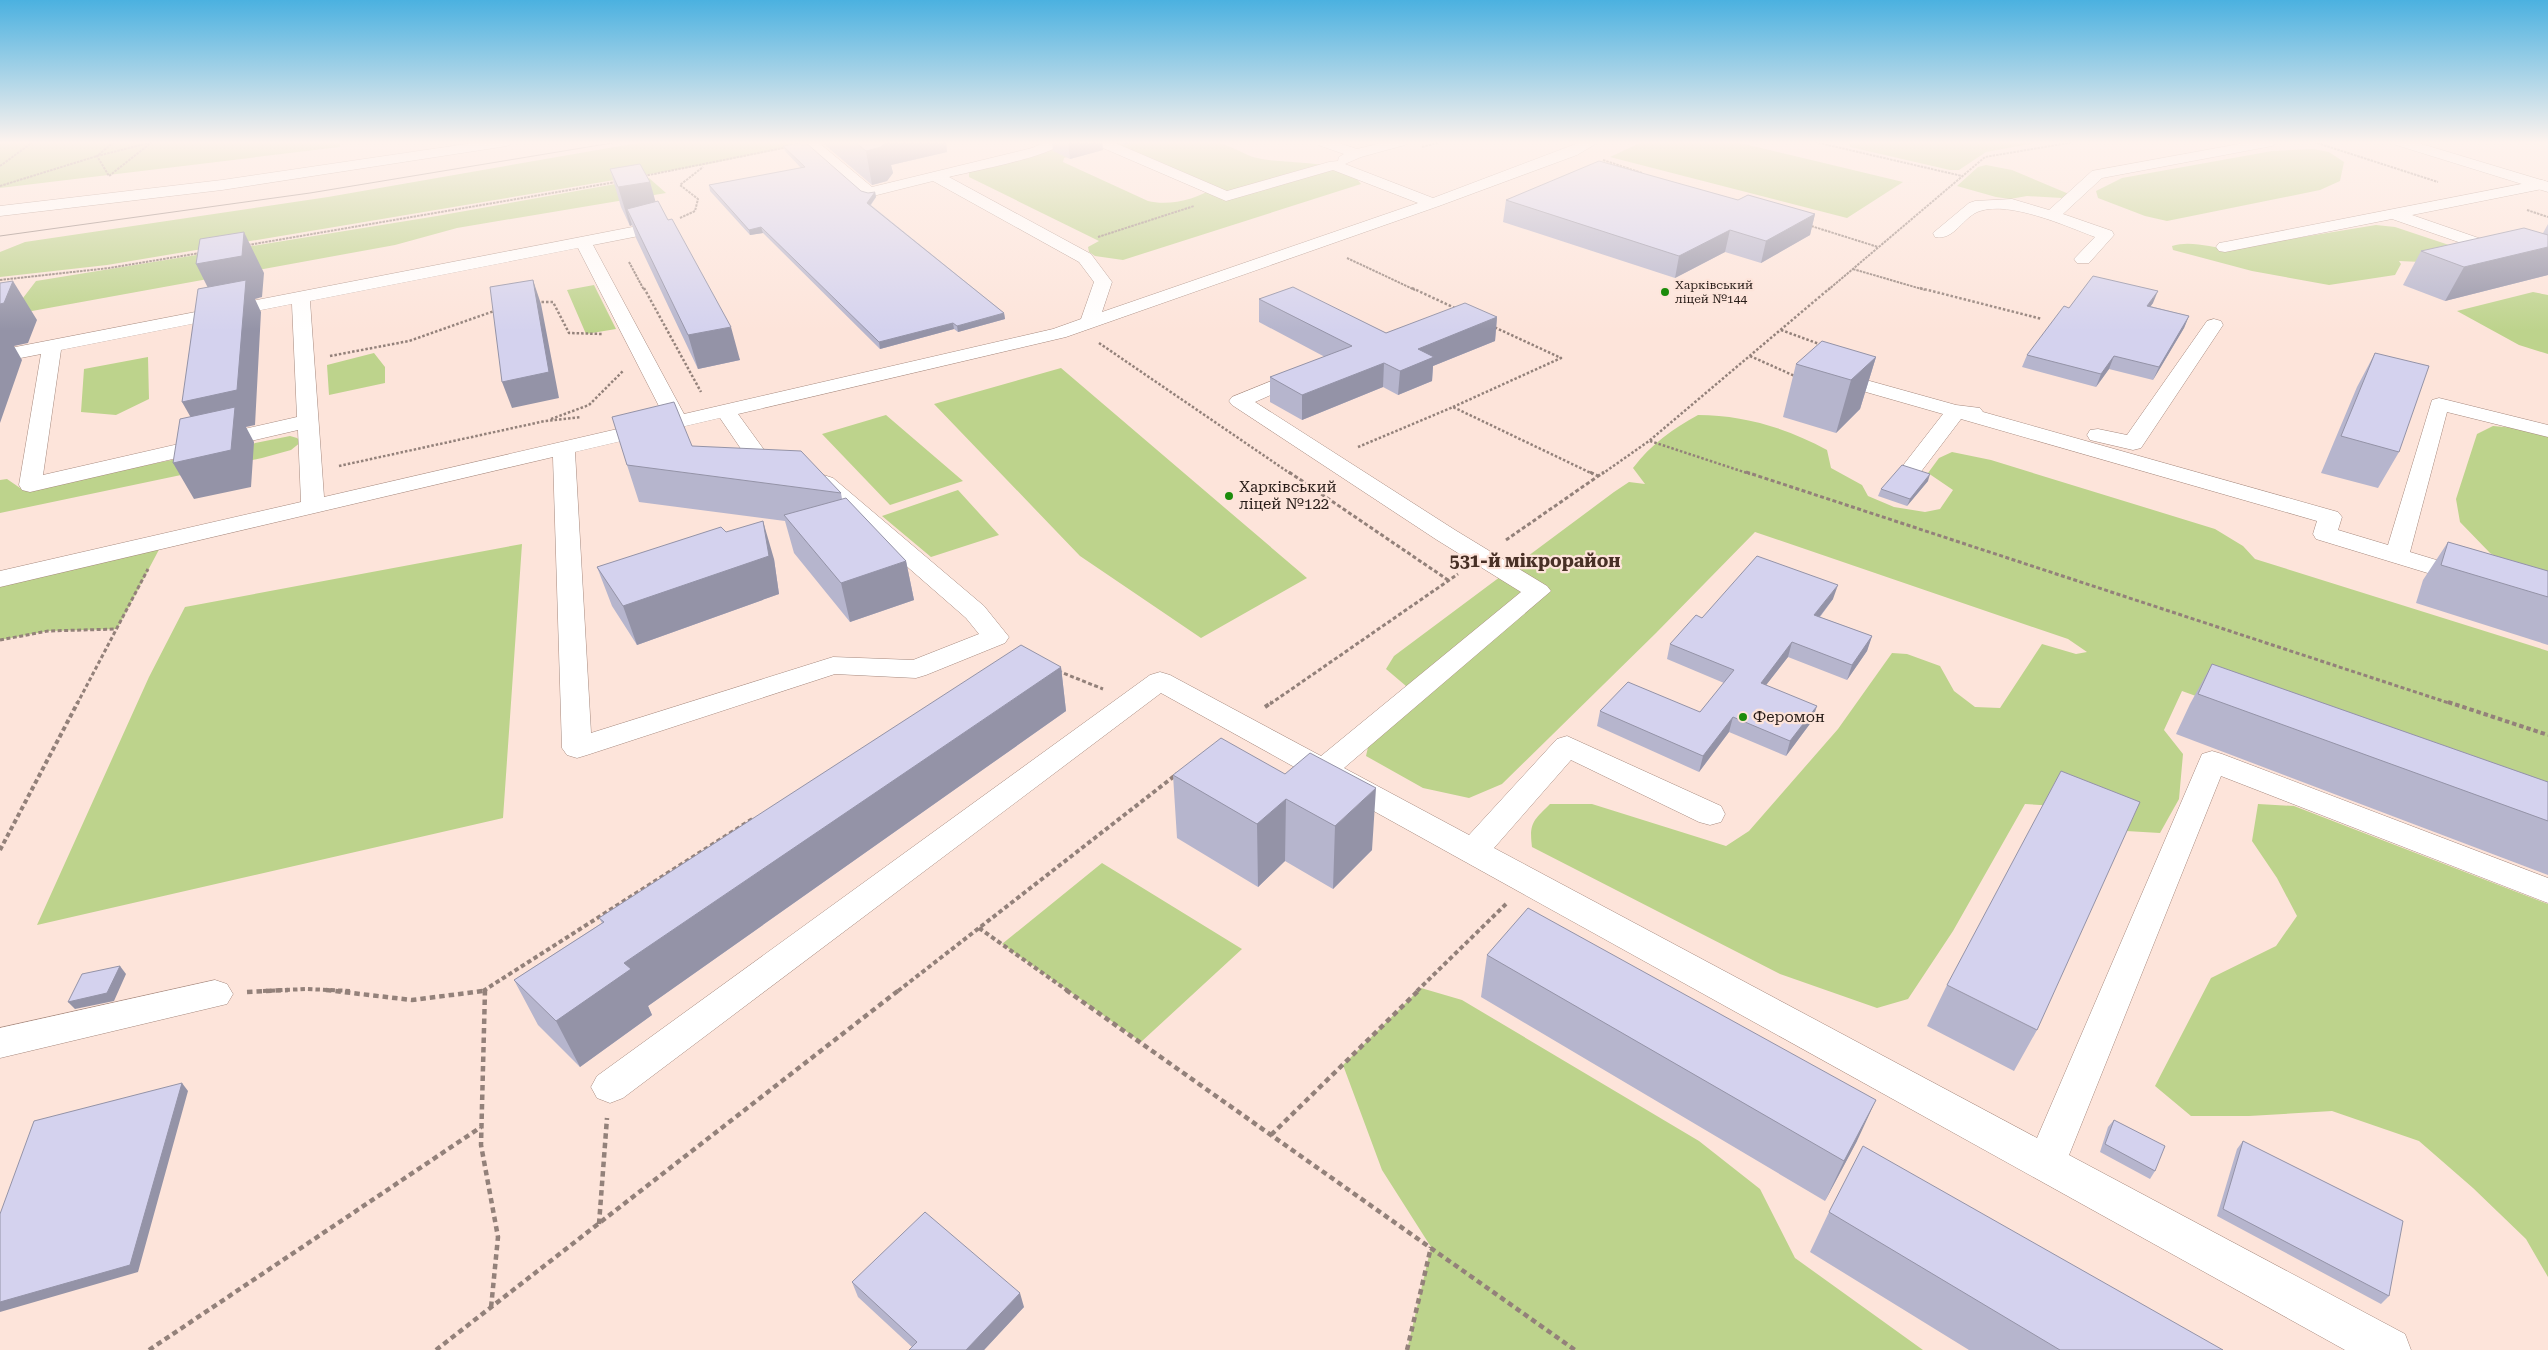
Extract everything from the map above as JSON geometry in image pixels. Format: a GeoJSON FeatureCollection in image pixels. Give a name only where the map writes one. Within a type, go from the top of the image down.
{"type":"FeatureCollection","features":[{"type":"Feature","properties":{"kind":"main road"},"geometry":{"type":"LineString","coordinates":[[0,211],[51,205]]}},
{"type":"Feature","properties":{"kind":"main road"},"geometry":{"type":"LineString","coordinates":[[988,205],[1085,258],[1102,282],[1082,325]]}},
{"type":"Feature","properties":{"kind":"main road"},"geometry":{"type":"LineString","coordinates":[[0,579],[726,412],[1082,325],[1427,205]]}},
{"type":"Feature","properties":{"kind":"main road"},"geometry":{"type":"LineString","coordinates":[[1942,233],[1975,206],[1994,205]]}},
{"type":"Feature","properties":{"kind":"main road"},"geometry":{"type":"LineString","coordinates":[[2015,205],[2106,235],[2083,259]]}},
{"type":"Feature","properties":{"kind":"main road"},"geometry":{"type":"LineString","coordinates":[[2052,216],[2064,205]]}},
{"type":"Feature","properties":{"kind":"main road"},"geometry":{"type":"LineString","coordinates":[[2225,247],[2442,205]]}},
{"type":"Feature","properties":{"kind":"main road"},"geometry":{"type":"LineString","coordinates":[[2392,214],[2548,268]]}},
{"type":"Feature","properties":{"kind":"main road"},"geometry":{"type":"LineString","coordinates":[[0,356],[658,226]]}},
{"type":"Feature","properties":{"kind":"main road"},"geometry":{"type":"LineString","coordinates":[[583,242],[678,422]]}},
{"type":"Feature","properties":{"kind":"main road"},"geometry":{"type":"LineString","coordinates":[[301,297],[313,506]]}},
{"type":"Feature","properties":{"kind":"main road"},"geometry":{"type":"LineString","coordinates":[[1956,411],[2026,417],[2133,443],[2214,325]]}},
{"type":"Feature","properties":{"kind":"main road"},"geometry":{"type":"LineString","coordinates":[[52,346],[30,485],[307,421]]}},
{"type":"Feature","properties":{"kind":"main road"},"geometry":{"type":"LineString","coordinates":[[1284,382],[1239,401],[1538,591],[1324,770]]}},
{"type":"Feature","properties":{"kind":"main road"},"geometry":{"type":"LineString","coordinates":[[1859,384],[2330,517],[2325,534],[2491,584]]}},
{"type":"Feature","properties":{"kind":"main road"},"geometry":{"type":"LineString","coordinates":[[2397,556],[2439,404],[2548,431]]}},
{"type":"Feature","properties":{"kind":"main road"},"geometry":{"type":"LineString","coordinates":[[1912,468],[1956,411]]}},
{"type":"Feature","properties":{"kind":"main road"},"geometry":{"type":"LineString","coordinates":[[564,448],[577,748],[833,665],[916,669],[996,637],[975,612],[825,483],[762,463],[726,412]]}},
{"type":"Feature","properties":{"kind":"main road"},"geometry":{"type":"LineString","coordinates":[[610,1087],[1160,681],[2389,1350]]}},
{"type":"Feature","properties":{"kind":"main road"},"geometry":{"type":"LineString","coordinates":[[1473,851],[1567,746],[1710,814]]}},
{"type":"Feature","properties":{"kind":"main road"},"geometry":{"type":"LineString","coordinates":[[2046,1164],[2212,761],[2548,891]]}},
{"type":"Feature","properties":{"kind":"main road"},"geometry":{"type":"LineString","coordinates":[[0,1043],[215,994]]}},
{"type":"Feature","properties":{"kind":"path"},"geometry":{"type":"LineString","coordinates":[[246,246],[480,205]]}},
{"type":"Feature","properties":{"kind":"path"},"geometry":{"type":"LineString","coordinates":[[658,226],[695,211],[696,205]]}},
{"type":"Feature","properties":{"kind":"path"},"geometry":{"type":"LineString","coordinates":[[1065,247],[1198,205]]}},
{"type":"Feature","properties":{"kind":"path"},"geometry":{"type":"LineString","coordinates":[[1240,724],[1649,441],[1928,205]]}},
{"type":"Feature","properties":{"kind":"path"},"geometry":{"type":"LineString","coordinates":[[2511,205],[2548,217]]}},
{"type":"Feature","properties":{"kind":"path"},"geometry":{"type":"LineString","coordinates":[[1808,225],[1878,247]]}},
{"type":"Feature","properties":{"kind":"path"},"geometry":{"type":"LineString","coordinates":[[0,280],[109,268],[207,252]]}},
{"type":"Feature","properties":{"kind":"path"},"geometry":{"type":"LineString","coordinates":[[1339,254],[1463,312]]}},
{"type":"Feature","properties":{"kind":"path"},"geometry":{"type":"LineString","coordinates":[[1852,269],[1911,286],[2042,318]]}},
{"type":"Feature","properties":{"kind":"path"},"geometry":{"type":"LineString","coordinates":[[529,304],[548,300],[553,302],[569,333],[594,335],[630,331]]}},
{"type":"Feature","properties":{"kind":"path"},"geometry":{"type":"LineString","coordinates":[[304,361],[409,340],[500,309]]}},
{"type":"Feature","properties":{"kind":"path"},"geometry":{"type":"LineString","coordinates":[[1330,459],[1453,407],[1561,358],[1490,324]]}},
{"type":"Feature","properties":{"kind":"path"},"geometry":{"type":"LineString","coordinates":[[1082,325],[1448,580]]}},
{"type":"Feature","properties":{"kind":"path"},"geometry":{"type":"LineString","coordinates":[[312,472],[545,421],[563,415],[589,405],[642,353]]}},
{"type":"Feature","properties":{"kind":"path"},"geometry":{"type":"LineString","coordinates":[[1750,356],[1798,378]]}},
{"type":"Feature","properties":{"kind":"path"},"geometry":{"type":"LineString","coordinates":[[1453,407],[1599,476]]}},
{"type":"Feature","properties":{"kind":"path"},"geometry":{"type":"LineString","coordinates":[[1649,441],[2548,735]]}},
{"type":"Feature","properties":{"kind":"path"},"geometry":{"type":"LineString","coordinates":[[0,850],[163,542]]}},
{"type":"Feature","properties":{"kind":"path"},"geometry":{"type":"LineString","coordinates":[[0,640],[48,631],[116,629]]}},
{"type":"Feature","properties":{"kind":"path"},"geometry":{"type":"LineString","coordinates":[[1050,668],[1134,701]]}},
{"type":"Feature","properties":{"kind":"path"},"geometry":{"type":"LineString","coordinates":[[436,1350],[1179,772]]}},
{"type":"Feature","properties":{"kind":"path"},"geometry":{"type":"LineString","coordinates":[[215,994],[306,989],[350,991],[412,1000],[483,991],[757,816]]}},
{"type":"Feature","properties":{"kind":"path"},"geometry":{"type":"LineString","coordinates":[[1271,1135],[1529,882]]}},
{"type":"Feature","properties":{"kind":"path"},"geometry":{"type":"LineString","coordinates":[[979,928],[1576,1350]]}},
{"type":"Feature","properties":{"kind":"path"},"geometry":{"type":"LineString","coordinates":[[483,991],[481,1145],[498,1237],[491,1308]]}},
{"type":"Feature","properties":{"kind":"path"},"geometry":{"type":"LineString","coordinates":[[598,1224],[610,1087]]}},
{"type":"Feature","properties":{"kind":"path"},"geometry":{"type":"LineString","coordinates":[[150,1350],[481,1127]]}},
{"type":"Feature","properties":{"kind":"path"},"geometry":{"type":"LineString","coordinates":[[1407,1350],[1431,1247]]}},
{"type":"Feature","properties":{"kind":"green space"},"geometry":{"type":"Polygon","coordinates":[[[274,205],[465,205],[107,265],[0,277],[0,252],[25,242],[274,205]]]}},
{"type":"Feature","properties":{"kind":"green space"},"geometry":{"type":"Polygon","coordinates":[[[498,205],[594,205],[457,228],[395,245],[10,315],[36,281],[498,205]]]}},
{"type":"Feature","properties":{"kind":"green space"},"geometry":{"type":"Polygon","coordinates":[[[1026,205],[1295,205],[1123,260],[1095,256],[1089,252],[1088,247],[1099,241],[1026,205]]]}},
{"type":"Feature","properties":{"kind":"green space"},"geometry":{"type":"Polygon","coordinates":[[[1796,205],[1867,205],[1847,218],[1796,205]]]}},
{"type":"Feature","properties":{"kind":"green space"},"geometry":{"type":"Polygon","coordinates":[[[2116,205],[2246,205],[2167,221],[2145,216],[2116,205]]]}},
{"type":"Feature","properties":{"kind":"green space"},"geometry":{"type":"Polygon","coordinates":[[[2376,225],[2395,227],[2512,266],[2399,261],[2401,264],[2395,275],[2329,285],[2252,271],[2173,250],[2172,246],[2196,244],[2220,248],[2236,248],[2376,225]]]}},
{"type":"Feature","properties":{"kind":"green space"},"geometry":{"type":"Polygon","coordinates":[[[594,285],[616,329],[586,334],[567,290],[594,285]]]}},
{"type":"Feature","properties":{"kind":"green space"},"geometry":{"type":"Polygon","coordinates":[[[2533,292],[2548,295],[2548,354],[2519,345],[2457,311],[2533,292]]]}},
{"type":"Feature","properties":{"kind":"green space"},"geometry":{"type":"Polygon","coordinates":[[[374,353],[385,367],[385,383],[329,395],[327,365],[374,353]]]}},
{"type":"Feature","properties":{"kind":"green space"},"geometry":{"type":"Polygon","coordinates":[[[148,357],[149,399],[116,415],[81,412],[84,369],[148,357]]]}},
{"type":"Feature","properties":{"kind":"green space"},"geometry":{"type":"Polygon","coordinates":[[[1061,368],[1307,578],[1201,638],[1080,556],[934,404],[1061,368]]]}},
{"type":"Feature","properties":{"kind":"green space"},"geometry":{"type":"Polygon","coordinates":[[[886,415],[963,481],[890,505],[822,434],[886,415]]]}},
{"type":"Feature","properties":{"kind":"green space"},"geometry":{"type":"Polygon","coordinates":[[[1698,415],[1748,420],[1780,429],[1812,442],[1827,450],[1831,468],[1862,485],[1868,496],[1894,507],[1925,512],[1940,509],[1953,490],[1928,473],[1939,458],[1952,452],[1991,460],[2215,529],[2243,546],[2255,559],[2548,651],[2548,823],[2182,691],[2164,730],[2183,754],[2179,799],[2160,833],[2126,831],[2057,806],[2025,804],[1953,931],[1908,999],[1877,1008],[1780,974],[1532,847],[1531,833],[1536,819],[1550,804],[1592,804],[1726,846],[1749,831],[1838,729],[1892,653],[1907,654],[1940,666],[1954,691],[1975,707],[2000,708],[2042,644],[2076,654],[2087,652],[2068,639],[1755,532],[1656,633],[1502,784],[1469,798],[1423,788],[1366,756],[1369,743],[1418,700],[1406,686],[1386,669],[1394,656],[1614,492],[1629,482],[1645,484],[1633,468],[1663,438],[1698,415]]]}},
{"type":"Feature","properties":{"kind":"green space"},"geometry":{"type":"Polygon","coordinates":[[[2493,426],[2527,429],[2548,434],[2548,586],[2490,553],[2460,522],[2456,499],[2477,434],[2493,426]]]}},
{"type":"Feature","properties":{"kind":"green space"},"geometry":{"type":"Polygon","coordinates":[[[290,436],[297,438],[301,442],[291,450],[262,458],[0,513],[0,480],[7,479],[23,490],[290,436]]]}},
{"type":"Feature","properties":{"kind":"green space"},"geometry":{"type":"Polygon","coordinates":[[[958,490],[999,535],[931,557],[882,516],[958,490]]]}},
{"type":"Feature","properties":{"kind":"green space"},"geometry":{"type":"Polygon","coordinates":[[[163,542],[117,629],[48,631],[0,640],[0,579],[163,542]]]}},
{"type":"Feature","properties":{"kind":"green space"},"geometry":{"type":"Polygon","coordinates":[[[522,544],[503,818],[37,925],[149,677],[185,607],[522,544]]]}},
{"type":"Feature","properties":{"kind":"green space"},"geometry":{"type":"Polygon","coordinates":[[[2258,804],[2294,806],[2548,904],[2548,1277],[2526,1239],[2473,1188],[2419,1141],[2332,1111],[2249,1116],[2191,1116],[2155,1086],[2211,978],[2276,946],[2297,916],[2277,878],[2252,841],[2258,804]]]}},
{"type":"Feature","properties":{"kind":"green space"},"geometry":{"type":"Polygon","coordinates":[[[1102,863],[1242,949],[1141,1042],[1002,944],[1102,863]]]}},
{"type":"Feature","properties":{"kind":"green space"},"geometry":{"type":"Polygon","coordinates":[[[1421,988],[1462,1000],[1699,1141],[1760,1189],[1795,1258],[1923,1350],[1407,1350],[1431,1247],[1382,1170],[1343,1065],[1421,988]]]}},
{"type":"Feature","properties":{"kind":"building"},"geometry":{"type":"Polygon","coordinates":[[[642,205],[660,205],[668,220],[672,219],[731,327],[688,335],[627,209],[642,205]]]}},
{"type":"Feature","properties":{"kind":"building"},"geometry":{"type":"Polygon","coordinates":[[[727,205],[869,205],[1004,313],[957,326],[953,323],[879,342],[761,227],[749,230],[727,205]]]}},
{"type":"Feature","properties":{"kind":"building"},"geometry":{"type":"Polygon","coordinates":[[[1521,205],[1783,205],[1815,214],[1766,241],[1730,230],[1679,256],[1521,205]]]}},
{"type":"Feature","properties":{"kind":"building"},"geometry":{"type":"Polygon","coordinates":[[[2524,228],[2548,235],[2548,247],[2464,267],[2421,251],[2524,228]]]}},
{"type":"Feature","properties":{"kind":"building"},"geometry":{"type":"Polygon","coordinates":[[[244,232],[242,256],[196,264],[200,239],[244,232]]]}},
{"type":"Feature","properties":{"kind":"building"},"geometry":{"type":"Polygon","coordinates":[[[2093,276],[2158,291],[2147,306],[2189,316],[2159,367],[2114,356],[2101,374],[2027,355],[2064,306],[2069,308],[2093,276]]]}},
{"type":"Feature","properties":{"kind":"building"},"geometry":{"type":"Polygon","coordinates":[[[246,280],[237,390],[182,402],[198,289],[246,280]]]}},
{"type":"Feature","properties":{"kind":"building"},"geometry":{"type":"Polygon","coordinates":[[[533,280],[549,372],[502,382],[490,287],[533,280]]]}},
{"type":"Feature","properties":{"kind":"building"},"geometry":{"type":"Polygon","coordinates":[[[13,281],[4,303],[0,304],[0,283],[13,281]]]}},
{"type":"Feature","properties":{"kind":"building"},"geometry":{"type":"Polygon","coordinates":[[[1293,287],[1386,333],[1465,303],[1497,317],[1418,349],[1434,357],[1400,371],[1384,363],[1302,395],[1270,377],[1352,346],[1259,299],[1293,287]]]}},
{"type":"Feature","properties":{"kind":"building"},"geometry":{"type":"Polygon","coordinates":[[[1822,341],[1876,357],[1851,380],[1796,364],[1822,341]]]}},
{"type":"Feature","properties":{"kind":"building"},"geometry":{"type":"Polygon","coordinates":[[[2375,353],[2429,366],[2399,452],[2341,436],[2375,353]]]}},
{"type":"Feature","properties":{"kind":"building"},"geometry":{"type":"Polygon","coordinates":[[[674,402],[692,446],[801,451],[841,493],[627,465],[612,417],[674,402]]]}},
{"type":"Feature","properties":{"kind":"building"},"geometry":{"type":"Polygon","coordinates":[[[235,407],[231,450],[173,463],[180,419],[235,407]]]}},
{"type":"Feature","properties":{"kind":"building"},"geometry":{"type":"Polygon","coordinates":[[[1902,465],[1930,474],[1910,499],[1881,489],[1902,465]]]}},
{"type":"Feature","properties":{"kind":"building"},"geometry":{"type":"Polygon","coordinates":[[[846,498],[906,561],[841,583],[784,515],[846,498]]]}},
{"type":"Feature","properties":{"kind":"building"},"geometry":{"type":"Polygon","coordinates":[[[763,521],[769,556],[623,606],[597,567],[721,527],[726,532],[763,521]]]}},
{"type":"Feature","properties":{"kind":"building"},"geometry":{"type":"Polygon","coordinates":[[[2448,542],[2548,571],[2548,597],[2441,565],[2448,542]]]}},
{"type":"Feature","properties":{"kind":"building"},"geometry":{"type":"Polygon","coordinates":[[[1757,556],[1838,585],[1814,615],[1872,636],[1852,665],[1792,642],[1761,683],[1817,706],[1790,741],[1733,717],[1703,756],[1600,711],[1628,682],[1700,712],[1734,670],[1670,644],[1696,615],[1702,618],[1757,556]]]}},
{"type":"Feature","properties":{"kind":"building"},"geometry":{"type":"Polygon","coordinates":[[[1021,645],[1061,667],[624,963],[631,969],[556,1021],[514,980],[604,922],[599,918],[1021,645]]]}},
{"type":"Feature","properties":{"kind":"building"},"geometry":{"type":"Polygon","coordinates":[[[2212,664],[2548,782],[2548,821],[2198,694],[2212,664]]]}},
{"type":"Feature","properties":{"kind":"building"},"geometry":{"type":"Polygon","coordinates":[[[1221,738],[1285,774],[1310,753],[1376,788],[1335,826],[1286,799],[1257,824],[1173,775],[1221,738]]]}},
{"type":"Feature","properties":{"kind":"building"},"geometry":{"type":"Polygon","coordinates":[[[2061,771],[2140,802],[2037,1030],[1947,985],[2061,771]]]}},
{"type":"Feature","properties":{"kind":"building"},"geometry":{"type":"Polygon","coordinates":[[[1528,908],[1876,1100],[1844,1161],[1487,955],[1528,908]]]}},
{"type":"Feature","properties":{"kind":"building"},"geometry":{"type":"Polygon","coordinates":[[[120,966],[107,993],[68,1002],[82,974],[120,966]]]}},
{"type":"Feature","properties":{"kind":"building"},"geometry":{"type":"Polygon","coordinates":[[[182,1083],[130,1265],[0,1302],[0,1214],[34,1121],[182,1083]]]}},
{"type":"Feature","properties":{"kind":"building"},"geometry":{"type":"Polygon","coordinates":[[[2114,1120],[2165,1146],[2155,1171],[2105,1144],[2114,1120]]]}},
{"type":"Feature","properties":{"kind":"building"},"geometry":{"type":"Polygon","coordinates":[[[2243,1141],[2403,1221],[2389,1296],[2223,1209],[2243,1141]]]}},
{"type":"Feature","properties":{"kind":"building"},"geometry":{"type":"Polygon","coordinates":[[[1863,1146],[2223,1350],[2060,1350],[1829,1212],[1863,1146]]]}},
{"type":"Feature","properties":{"kind":"building"},"geometry":{"type":"Polygon","coordinates":[[[925,1212],[1020,1293],[966,1350],[909,1350],[917,1342],[852,1282],[925,1212]]]}},
{"type":"Feature","properties":{"kind":"tram line"},"geometry":{"type":"LineString","coordinates":[[0,236],[223,205]]}},
{"type":"Feature","properties":{"kind":"place","name":"Харківський ліцей №144"},"geometry":{"type":"Point","coordinates":[1665,292]}},
{"type":"Feature","properties":{"kind":"place","name":"Харківський ліцей №122"},"geometry":{"type":"Point","coordinates":[1229,496]}},
{"type":"Feature","properties":{"kind":"place","name":"Феромон"},"geometry":{"type":"Point","coordinates":[1743,717]}},
{"type":"Feature","properties":{"kind":"district","name":"531-й мікрорайон"},"geometry":{"type":"Point","coordinates":[1535,561]}}]}
